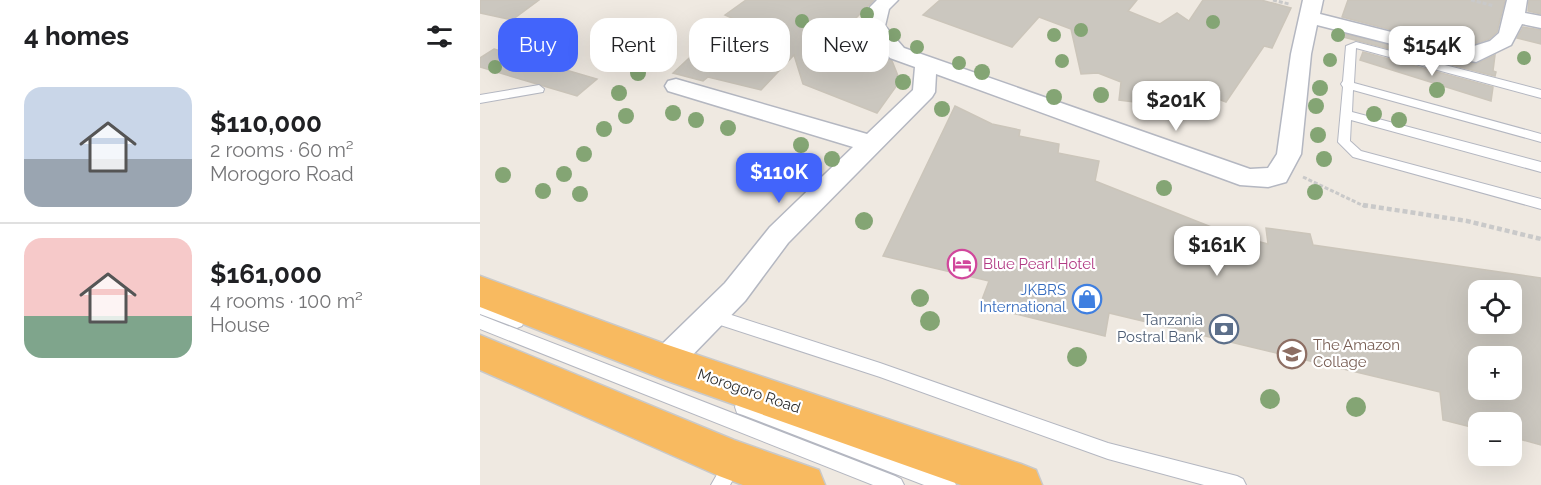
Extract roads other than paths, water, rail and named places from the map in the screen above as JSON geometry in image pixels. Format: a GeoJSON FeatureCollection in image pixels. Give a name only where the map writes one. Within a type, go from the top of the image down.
{"type":"FeatureCollection","features":[{"type":"Feature","properties":{"kind":"highway","name":"Morogoro Road"},"geometry":{"type":"LineString","coordinates":[[480,291],[665,362],[1021,485]]}},
{"type":"Feature","properties":{"kind":"highway"},"geometry":{"type":"LineString","coordinates":[[480,352],[727,473],[804,485]]}},
{"type":"Feature","properties":{"kind":"street"},"geometry":{"type":"LineString","coordinates":[[888,0],[880,7],[875,27],[897,53],[1249,178],[1268,178],[1283,168],[1292,140],[1301,54],[1311,8],[1419,45],[1476,55],[1479,51],[1501,46],[1516,8],[1541,22]]}},
{"type":"Feature","properties":{"kind":"street"},"geometry":{"type":"LineString","coordinates":[[665,362],[713,316],[779,236],[924,92],[926,64]]}},
{"type":"Feature","properties":{"kind":"street"},"geometry":{"type":"LineString","coordinates":[[676,86],[872,144]]}},
{"type":"Feature","properties":{"kind":"lane"},"geometry":{"type":"LineString","coordinates":[[1541,94],[1356,45],[1351,46],[1346,84],[1344,142],[1357,154],[1541,204]]}},
{"type":"Feature","properties":{"kind":"lane"},"geometry":{"type":"LineString","coordinates":[[1346,84],[1541,138]]}},
{"type":"Feature","properties":{"kind":"lane"},"geometry":{"type":"LineString","coordinates":[[480,99],[539,89]]}},
{"type":"Feature","properties":{"kind":"lane"},"geometry":{"type":"LineString","coordinates":[[1345,114],[1541,167]]}},
{"type":"Feature","properties":{"kind":"lane","name":"Morogoro Road"},"geometry":{"type":"LineString","coordinates":[[480,307],[947,485]]}},
{"type":"Feature","properties":{"kind":"lane"},"geometry":{"type":"LineString","coordinates":[[713,316],[880,370],[1108,451],[1237,485]]}},
{"type":"Feature","properties":{"kind":"lane"},"geometry":{"type":"LineString","coordinates":[[480,322],[895,485]]}},
{"type":"Feature","properties":{"kind":"place","name":"Blue Pearl Hotel"},"geometry":{"type":"Point","coordinates":[962,264]}},
{"type":"Feature","properties":{"kind":"place","name":"JKBRS International"},"geometry":{"type":"Point","coordinates":[1087,299]}},
{"type":"Feature","properties":{"kind":"place","name":"Tanzania Postral Bank"},"geometry":{"type":"Point","coordinates":[1224,329]}},
{"type":"Feature","properties":{"kind":"place","name":"The Amazon Collage"},"geometry":{"type":"Point","coordinates":[1292,354]}}]}
